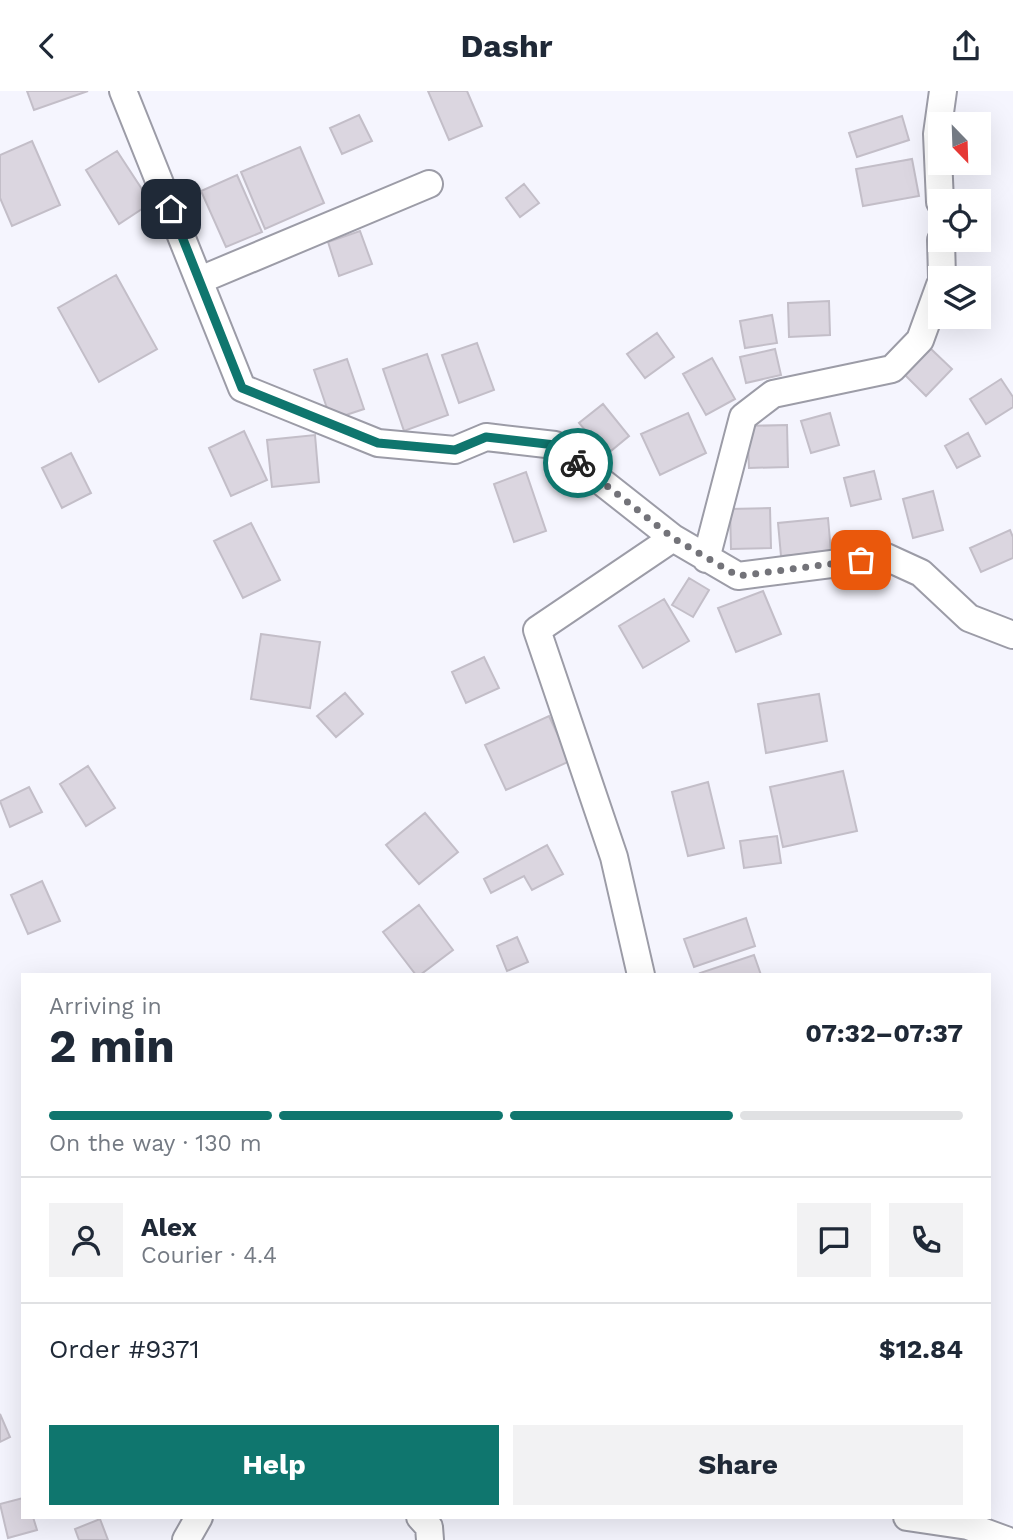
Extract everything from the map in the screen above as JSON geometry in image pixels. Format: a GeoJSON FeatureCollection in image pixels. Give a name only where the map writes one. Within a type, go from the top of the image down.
{"type":"FeatureCollection","features":[{"type":"Feature","properties":{"kind":"street"},"geometry":{"type":"LineString","coordinates":[[123,91],[242,388],[378,443],[455,450],[486,437],[555,445],[673,538],[738,576],[886,557],[921,573],[969,618],[1013,635]]}},
{"type":"Feature","properties":{"kind":"street"},"geometry":{"type":"LineString","coordinates":[[939,189],[937,134],[943,91]]}},
{"type":"Feature","properties":{"kind":"street"},"geometry":{"type":"LineString","coordinates":[[200,280],[429,184]]}},
{"type":"Feature","properties":{"kind":"street"},"geometry":{"type":"LineString","coordinates":[[706,559],[743,417],[774,394],[892,369],[920,340],[928,318]]}},
{"type":"Feature","properties":{"kind":"street"},"geometry":{"type":"LineString","coordinates":[[641,973],[614,857],[537,630],[673,538]]}},
{"type":"Feature","properties":{"kind":"street"},"geometry":{"type":"LineString","coordinates":[[187,1540],[198,1519]]}},
{"type":"Feature","properties":{"kind":"street"},"geometry":{"type":"LineString","coordinates":[[422,1519],[429,1527],[430,1540]]}},
{"type":"Feature","properties":{"kind":"street"},"geometry":{"type":"LineString","coordinates":[[921,1519],[968,1526],[1006,1540]]}},
{"type":"Feature","properties":{"kind":"building"},"geometry":{"type":"Polygon","coordinates":[[[27,91],[88,91],[34,110],[27,91]]]}},
{"type":"Feature","properties":{"kind":"building"},"geometry":{"type":"Polygon","coordinates":[[[428,91],[467,91],[482,126],[449,140],[428,91]]]}},
{"type":"Feature","properties":{"kind":"building"},"geometry":{"type":"Polygon","coordinates":[[[359,115],[372,141],[342,154],[330,128],[359,115]]]}},
{"type":"Feature","properties":{"kind":"building"},"geometry":{"type":"Polygon","coordinates":[[[902,116],[909,140],[857,157],[849,133],[902,116]]]}},
{"type":"Feature","properties":{"kind":"building"},"geometry":{"type":"Polygon","coordinates":[[[32,141],[60,205],[12,226],[0,198],[0,155],[32,141]]]}},
{"type":"Feature","properties":{"kind":"building"},"geometry":{"type":"Polygon","coordinates":[[[300,147],[324,203],[265,229],[241,172],[300,147]]]}},
{"type":"Feature","properties":{"kind":"building"},"geometry":{"type":"Polygon","coordinates":[[[117,151],[151,203],[119,224],[86,170],[117,151]]]}},
{"type":"Feature","properties":{"kind":"building"},"geometry":{"type":"Polygon","coordinates":[[[912,159],[919,196],[863,206],[856,169],[912,159]]]}},
{"type":"Feature","properties":{"kind":"building"},"geometry":{"type":"Polygon","coordinates":[[[237,175],[262,232],[226,247],[201,191],[237,175]]]}},
{"type":"Feature","properties":{"kind":"building"},"geometry":{"type":"Polygon","coordinates":[[[524,184],[539,203],[520,217],[506,198],[524,184]]]}},
{"type":"Feature","properties":{"kind":"building"},"geometry":{"type":"Polygon","coordinates":[[[360,231],[372,264],[339,276],[328,242],[360,231]]]}},
{"type":"Feature","properties":{"kind":"building"},"geometry":{"type":"Polygon","coordinates":[[[116,275],[157,349],[99,382],[58,308],[116,275]]]}},
{"type":"Feature","properties":{"kind":"building"},"geometry":{"type":"Polygon","coordinates":[[[829,301],[830,335],[789,337],[788,303],[829,301]]]}},
{"type":"Feature","properties":{"kind":"building"},"geometry":{"type":"Polygon","coordinates":[[[772,315],[777,343],[745,348],[740,321],[772,315]]]}},
{"type":"Feature","properties":{"kind":"building"},"geometry":{"type":"Polygon","coordinates":[[[657,333],[674,357],[645,378],[627,354],[657,333]]]}},
{"type":"Feature","properties":{"kind":"building"},"geometry":{"type":"Polygon","coordinates":[[[477,343],[494,390],[459,403],[442,355],[477,343]]]}},
{"type":"Feature","properties":{"kind":"building"},"geometry":{"type":"Polygon","coordinates":[[[930,348],[952,369],[926,396],[904,374],[930,348]]]}},
{"type":"Feature","properties":{"kind":"building"},"geometry":{"type":"Polygon","coordinates":[[[775,349],[781,375],[746,383],[740,357],[775,349]]]}},
{"type":"Feature","properties":{"kind":"building"},"geometry":{"type":"Polygon","coordinates":[[[427,354],[448,415],[404,431],[383,369],[427,354]]]}},
{"type":"Feature","properties":{"kind":"building"},"geometry":{"type":"Polygon","coordinates":[[[712,358],[735,399],[706,415],[683,374],[712,358]]]}},
{"type":"Feature","properties":{"kind":"building"},"geometry":{"type":"Polygon","coordinates":[[[347,359],[364,409],[331,420],[314,370],[347,359]]]}},
{"type":"Feature","properties":{"kind":"building"},"geometry":{"type":"Polygon","coordinates":[[[1001,379],[1013,397],[1013,407],[986,424],[970,399],[1001,379]]]}},
{"type":"Feature","properties":{"kind":"building"},"geometry":{"type":"Polygon","coordinates":[[[603,404],[629,436],[606,455],[579,423],[603,404]]]}},
{"type":"Feature","properties":{"kind":"building"},"geometry":{"type":"Polygon","coordinates":[[[688,413],[706,453],[660,475],[641,434],[688,413]]]}},
{"type":"Feature","properties":{"kind":"building"},"geometry":{"type":"Polygon","coordinates":[[[830,413],[839,445],[811,453],[801,421],[830,413]]]}},
{"type":"Feature","properties":{"kind":"building"},"geometry":{"type":"Polygon","coordinates":[[[787,425],[788,467],[749,468],[747,426],[787,425]]]}},
{"type":"Feature","properties":{"kind":"building"},"geometry":{"type":"Polygon","coordinates":[[[244,431],[267,480],[231,496],[209,448],[244,431]]]}},
{"type":"Feature","properties":{"kind":"building"},"geometry":{"type":"Polygon","coordinates":[[[968,433],[980,456],[957,468],[945,446],[968,433]]]}},
{"type":"Feature","properties":{"kind":"building"},"geometry":{"type":"Polygon","coordinates":[[[315,435],[319,482],[272,487],[267,440],[315,435]]]}},
{"type":"Feature","properties":{"kind":"building"},"geometry":{"type":"Polygon","coordinates":[[[71,453],[91,493],[62,508],[42,468],[71,453]]]}},
{"type":"Feature","properties":{"kind":"building"},"geometry":{"type":"Polygon","coordinates":[[[874,471],[881,499],[851,506],[844,478],[874,471]]]}},
{"type":"Feature","properties":{"kind":"building"},"geometry":{"type":"Polygon","coordinates":[[[526,472],[546,531],[514,542],[494,484],[526,472]]]}},
{"type":"Feature","properties":{"kind":"building"},"geometry":{"type":"Polygon","coordinates":[[[933,491],[943,530],[913,538],[903,499],[933,491]]]}},
{"type":"Feature","properties":{"kind":"building"},"geometry":{"type":"Polygon","coordinates":[[[770,508],[771,548],[731,549],[730,509],[770,508]]]}},
{"type":"Feature","properties":{"kind":"building"},"geometry":{"type":"Polygon","coordinates":[[[828,518],[831,552],[781,556],[778,523],[828,518]]]}},
{"type":"Feature","properties":{"kind":"building"},"geometry":{"type":"Polygon","coordinates":[[[251,523],[280,580],[243,598],[214,541],[251,523]]]}},
{"type":"Feature","properties":{"kind":"building"},"geometry":{"type":"Polygon","coordinates":[[[1010,530],[1013,537],[1013,558],[981,572],[970,548],[1010,530]]]}},
{"type":"Feature","properties":{"kind":"building"},"geometry":{"type":"Polygon","coordinates":[[[689,578],[709,590],[693,617],[672,605],[689,578]]]}},
{"type":"Feature","properties":{"kind":"building"},"geometry":{"type":"Polygon","coordinates":[[[763,591],[781,634],[736,652],[718,608],[763,591]]]}},
{"type":"Feature","properties":{"kind":"building"},"geometry":{"type":"Polygon","coordinates":[[[664,599],[689,641],[643,668],[619,626],[664,599]]]}},
{"type":"Feature","properties":{"kind":"building"},"geometry":{"type":"Polygon","coordinates":[[[261,634],[320,642],[310,708],[251,699],[261,634]]]}},
{"type":"Feature","properties":{"kind":"building"},"geometry":{"type":"Polygon","coordinates":[[[484,657],[499,688],[466,703],[452,672],[484,657]]]}},
{"type":"Feature","properties":{"kind":"building"},"geometry":{"type":"Polygon","coordinates":[[[345,693],[363,714],[336,737],[317,716],[345,693]]]}},
{"type":"Feature","properties":{"kind":"building"},"geometry":{"type":"Polygon","coordinates":[[[819,694],[827,741],[766,753],[758,704],[819,694]]]}},
{"type":"Feature","properties":{"kind":"building"},"geometry":{"type":"Polygon","coordinates":[[[549,716],[570,761],[506,790],[485,745],[549,716]]]}},
{"type":"Feature","properties":{"kind":"building"},"geometry":{"type":"Polygon","coordinates":[[[88,766],[115,808],[86,826],[60,784],[88,766]]]}},
{"type":"Feature","properties":{"kind":"building"},"geometry":{"type":"Polygon","coordinates":[[[843,771],[857,831],[783,847],[770,787],[843,771]]]}},
{"type":"Feature","properties":{"kind":"building"},"geometry":{"type":"Polygon","coordinates":[[[708,782],[724,848],[688,856],[672,792],[708,782]]]}},
{"type":"Feature","properties":{"kind":"building"},"geometry":{"type":"Polygon","coordinates":[[[29,787],[42,812],[10,827],[0,801],[29,787]]]}},
{"type":"Feature","properties":{"kind":"building"},"geometry":{"type":"Polygon","coordinates":[[[425,813],[458,852],[419,884],[386,845],[425,813]]]}},
{"type":"Feature","properties":{"kind":"building"},"geometry":{"type":"Polygon","coordinates":[[[777,836],[781,863],[744,868],[740,841],[777,836]]]}},
{"type":"Feature","properties":{"kind":"building"},"geometry":{"type":"Polygon","coordinates":[[[547,845],[563,874],[532,890],[524,876],[491,893],[484,879],[547,845]]]}},
{"type":"Feature","properties":{"kind":"building"},"geometry":{"type":"Polygon","coordinates":[[[42,881],[60,921],[28,934],[11,895],[42,881]]]}},
{"type":"Feature","properties":{"kind":"building"},"geometry":{"type":"Polygon","coordinates":[[[419,905],[453,950],[423,973],[414,973],[383,932],[419,905]]]}},
{"type":"Feature","properties":{"kind":"building"},"geometry":{"type":"Polygon","coordinates":[[[746,918],[755,946],[694,967],[684,939],[746,918]]]}},
{"type":"Feature","properties":{"kind":"building"},"geometry":{"type":"Polygon","coordinates":[[[517,937],[528,962],[507,971],[497,946],[517,937]]]}},
{"type":"Feature","properties":{"kind":"building"},"geometry":{"type":"Polygon","coordinates":[[[754,955],[760,973],[700,973],[754,955]]]}},
{"type":"Feature","properties":{"kind":"building"},"geometry":{"type":"Polygon","coordinates":[[[0,1414],[10,1437],[0,1442],[0,1414]]]}},
{"type":"Feature","properties":{"kind":"building"},"geometry":{"type":"Polygon","coordinates":[[[21,1499],[21,1519],[34,1519],[37,1530],[8,1538],[0,1504],[21,1499]]]}},
{"type":"Feature","properties":{"kind":"building"},"geometry":{"type":"Polygon","coordinates":[[[100,1519],[108,1540],[79,1540],[75,1529],[100,1519]]]}},
{"type":"Feature","properties":{"kind":"way so far"},"geometry":{"type":"LineString","coordinates":[[578,463],[673,538],[738,576],[861,560]]}},
{"type":"Feature","properties":{"kind":"route"},"geometry":{"type":"LineString","coordinates":[[171,209],[242,388],[378,443],[455,450],[486,437],[555,445],[578,463]]}}]}
